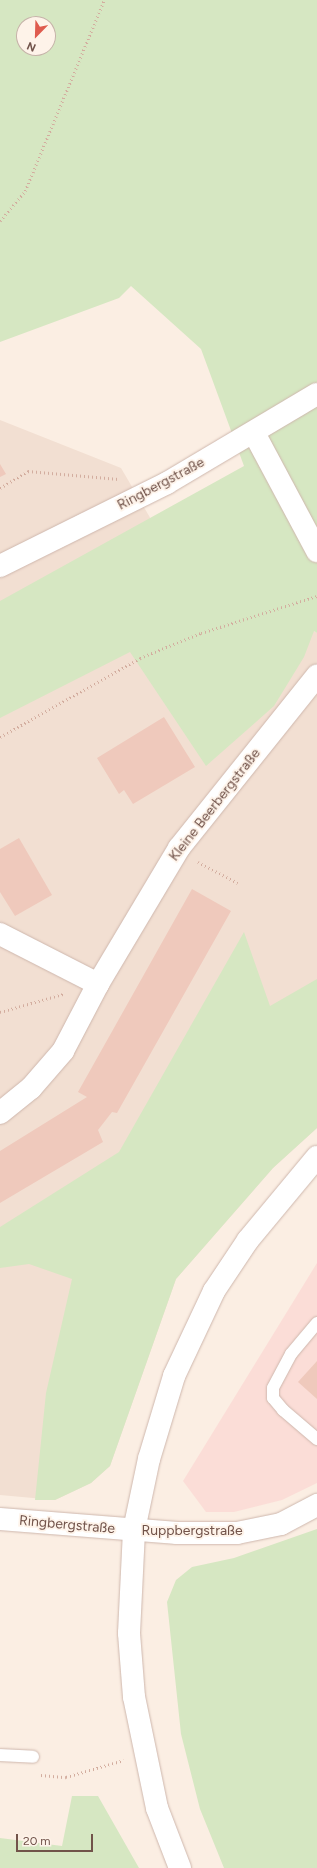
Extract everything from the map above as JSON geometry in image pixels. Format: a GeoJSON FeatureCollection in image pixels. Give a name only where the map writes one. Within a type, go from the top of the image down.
{"type":"FeatureCollection","features":[{"type":"Feature","properties":{"kind":"street","name":"Ringbergstraße"},"geometry":{"type":"LineString","coordinates":[[0,566],[167,484],[317,394]]}},
{"type":"Feature","properties":{"kind":"street"},"geometry":{"type":"LineString","coordinates":[[254,433],[317,551]]}},
{"type":"Feature","properties":{"kind":"street","name":"Kleine Beerbergstraße"},"geometry":{"type":"LineString","coordinates":[[0,1113],[30,1088],[63,1051],[98,984],[179,848],[317,676]]}},
{"type":"Feature","properties":{"kind":"street"},"geometry":{"type":"LineString","coordinates":[[0,934],[98,984]]}},
{"type":"Feature","properties":{"kind":"street"},"geometry":{"type":"LineString","coordinates":[[180,1868],[157,1808],[134,1697],[129,1633],[134,1530],[149,1459],[174,1376],[214,1291],[252,1235],[317,1157]]}},
{"type":"Feature","properties":{"kind":"street","name":"Ruppbergstraße"},"geometry":{"type":"LineString","coordinates":[[134,1530],[237,1533],[281,1524],[317,1505]]}},
{"type":"Feature","properties":{"kind":"street","name":"Ringbergstraße"},"geometry":{"type":"LineString","coordinates":[[0,1519],[134,1530]]}},
{"type":"Feature","properties":{"kind":"lane"},"geometry":{"type":"LineString","coordinates":[[317,1323],[291,1354],[273,1388],[273,1398],[283,1410],[317,1439]]}},
{"type":"Feature","properties":{"kind":"lane"},"geometry":{"type":"LineString","coordinates":[[0,1755],[33,1757]]}},
{"type":"Feature","properties":{"kind":"path"},"geometry":{"type":"LineString","coordinates":[[0,221],[25,190],[104,0]]}},
{"type":"Feature","properties":{"kind":"path"},"geometry":{"type":"LineString","coordinates":[[0,488],[28,471],[128,480]]}},
{"type":"Feature","properties":{"kind":"path"},"geometry":{"type":"LineString","coordinates":[[0,738],[140,658],[202,633],[317,596]]}},
{"type":"Feature","properties":{"kind":"path"},"geometry":{"type":"LineString","coordinates":[[179,848],[188,857],[238,883]]}},
{"type":"Feature","properties":{"kind":"path"},"geometry":{"type":"LineString","coordinates":[[0,1012],[98,984]]}},
{"type":"Feature","properties":{"kind":"path"},"geometry":{"type":"LineString","coordinates":[[32,1774],[66,1777],[98,1768]]}},
{"type":"Feature","properties":{"kind":"shaded area"},"geometry":{"type":"Polygon","coordinates":[[[0,420],[121,468],[152,521],[317,633],[317,1128],[273,1168],[176,1279],[110,1466],[91,1483],[55,1500],[0,1495],[0,420]]]}},
{"type":"Feature","properties":{"kind":"shaded area"},"geometry":{"type":"Polygon","coordinates":[[[317,1263],[317,1483],[282,1500],[234,1512],[206,1512],[183,1481],[317,1263]]]}},
{"type":"Feature","properties":{"kind":"green space"},"geometry":{"type":"Polygon","coordinates":[[[0,0],[317,0],[317,633],[314,631],[304,657],[274,706],[206,766],[130,652],[0,718],[0,601],[244,466],[201,349],[131,286],[119,298],[0,342],[0,0]]]}},
{"type":"Feature","properties":{"kind":"green space"},"geometry":{"type":"Polygon","coordinates":[[[244,932],[270,1006],[317,979],[317,1128],[273,1168],[176,1279],[110,1466],[91,1483],[55,1500],[35,1500],[46,1393],[72,1279],[29,1264],[0,1268],[0,1227],[119,1152],[244,932]]]}},
{"type":"Feature","properties":{"kind":"green space"},"geometry":{"type":"Polygon","coordinates":[[[317,1529],[317,1868],[224,1868],[200,1809],[181,1734],[167,1602],[176,1580],[192,1567],[234,1558],[317,1529]]]}},
{"type":"Feature","properties":{"kind":"green space"},"geometry":{"type":"Polygon","coordinates":[[[72,1796],[98,1796],[139,1868],[0,1868],[0,1838],[62,1846],[72,1796]]]}},
{"type":"Feature","properties":{"kind":"building"},"geometry":{"type":"Polygon","coordinates":[[[0,464],[6,474],[0,477],[0,464]]]}},
{"type":"Feature","properties":{"kind":"building"},"geometry":{"type":"Polygon","coordinates":[[[164,717],[195,767],[133,804],[124,790],[119,794],[97,758],[164,717]]]}},
{"type":"Feature","properties":{"kind":"building"},"geometry":{"type":"Polygon","coordinates":[[[19,838],[52,895],[15,916],[0,892],[0,849],[19,838]]]}},
{"type":"Feature","properties":{"kind":"building"},"geometry":{"type":"Polygon","coordinates":[[[192,889],[231,911],[117,1113],[112,1112],[98,1130],[103,1142],[0,1203],[0,1151],[87,1097],[78,1092],[192,889]]]}},
{"type":"Feature","properties":{"kind":"building"},"geometry":{"type":"Polygon","coordinates":[[[317,1361],[317,1399],[298,1382],[317,1361]]]}}]}
